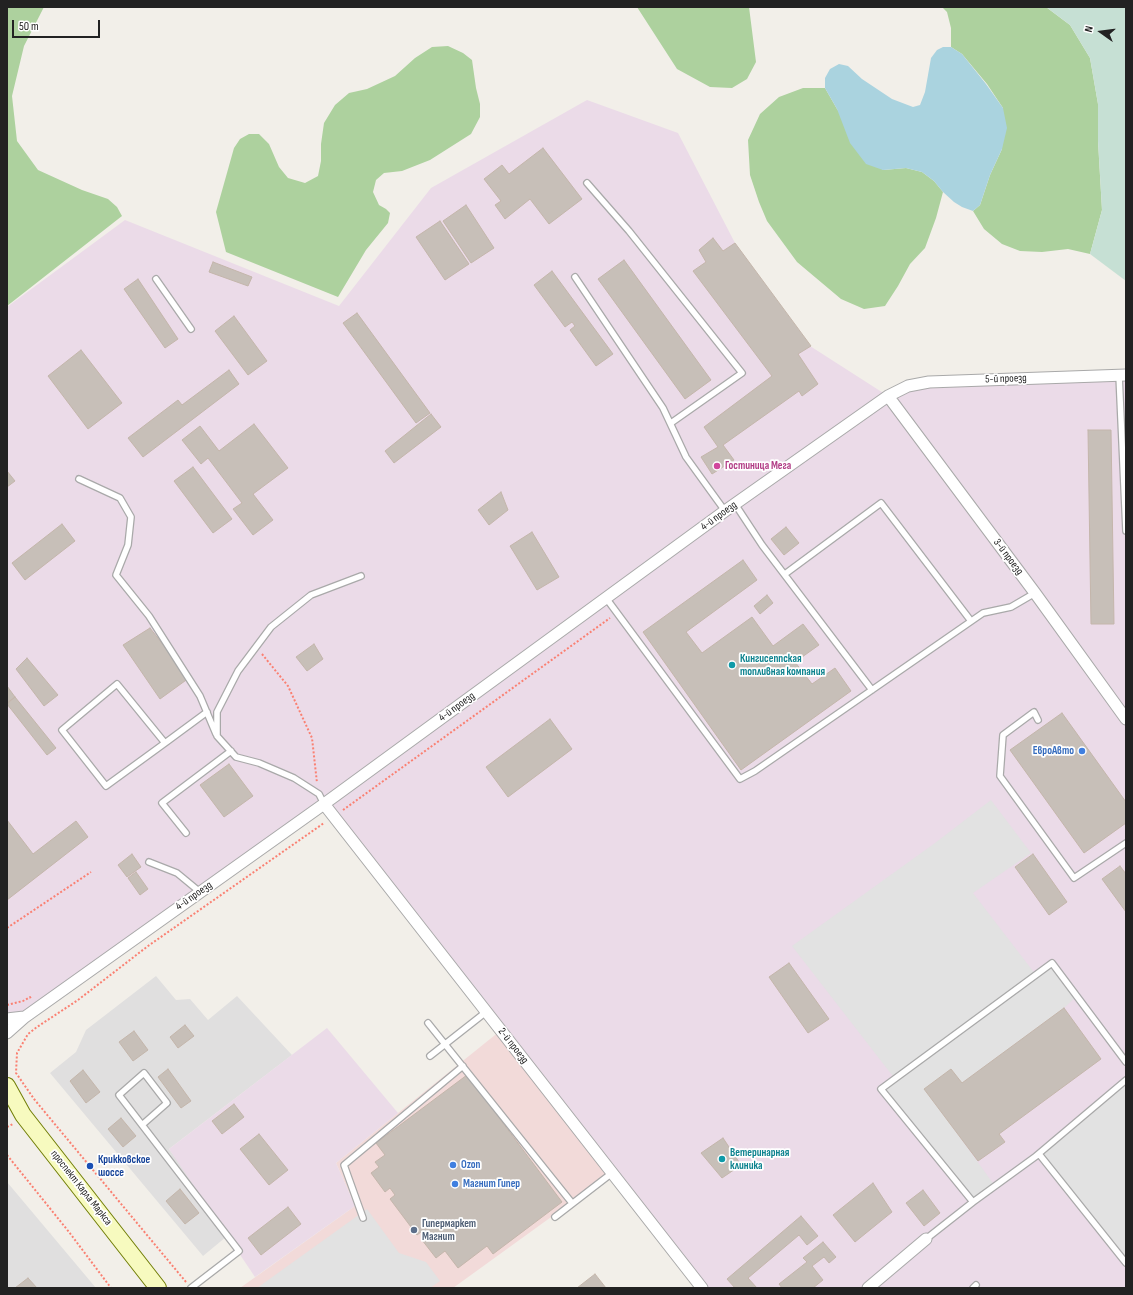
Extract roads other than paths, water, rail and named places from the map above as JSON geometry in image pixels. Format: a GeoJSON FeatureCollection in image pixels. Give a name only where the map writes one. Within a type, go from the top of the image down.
{"type":"FeatureCollection","features":[{"type":"Feature","properties":{"kind":"main road","name":"проспект Карла Маркса"},"geometry":{"type":"LineString","coordinates":[[7,1086],[23,1115],[158,1288]]}},
{"type":"Feature","properties":{"kind":"main road"},"geometry":{"type":"LineString","coordinates":[[7,1103],[33,1134],[152,1288]]}},
{"type":"Feature","properties":{"kind":"street","name":"5-й проезд"},"geometry":{"type":"LineString","coordinates":[[888,396],[908,386],[929,382],[1123,375]]}},
{"type":"Feature","properties":{"kind":"street","name":"4-й проезд"},"geometry":{"type":"LineString","coordinates":[[7,1033],[25,1016],[200,892],[321,799],[606,598],[725,511],[888,396]]}},
{"type":"Feature","properties":{"kind":"street","name":"3-й проезд"},"geometry":{"type":"LineString","coordinates":[[888,396],[1126,717]]}},
{"type":"Feature","properties":{"kind":"street","name":"2-й проезд"},"geometry":{"type":"LineString","coordinates":[[321,799],[702,1288]]}},
{"type":"Feature","properties":{"kind":"street","name":"4-й проезд"},"geometry":{"type":"LineString","coordinates":[[7,1019],[25,1016]]}},
{"type":"Feature","properties":{"kind":"street"},"geometry":{"type":"LineString","coordinates":[[868,1288],[926,1239]]}},
{"type":"Feature","properties":{"kind":"lane"},"geometry":{"type":"LineString","coordinates":[[587,183],[629,231],[742,373],[671,423]]}},
{"type":"Feature","properties":{"kind":"lane"},"geometry":{"type":"LineString","coordinates":[[575,277],[663,408],[686,457],[725,511]]}},
{"type":"Feature","properties":{"kind":"lane"},"geometry":{"type":"LineString","coordinates":[[156,278],[191,329]]}},
{"type":"Feature","properties":{"kind":"lane"},"geometry":{"type":"LineString","coordinates":[[1123,375],[1126,531]]}},
{"type":"Feature","properties":{"kind":"lane"},"geometry":{"type":"LineString","coordinates":[[80,479],[120,498],[131,517],[128,545],[116,575],[149,616],[200,696],[217,736],[236,757],[259,763],[294,778],[321,799]]}},
{"type":"Feature","properties":{"kind":"lane"},"geometry":{"type":"LineString","coordinates":[[785,574],[881,503],[971,621]]}},
{"type":"Feature","properties":{"kind":"lane"},"geometry":{"type":"LineString","coordinates":[[735,504],[762,545],[872,690]]}},
{"type":"Feature","properties":{"kind":"lane"},"geometry":{"type":"LineString","coordinates":[[217,736],[217,712],[238,671],[271,627],[311,595],[361,576]]}},
{"type":"Feature","properties":{"kind":"lane"},"geometry":{"type":"LineString","coordinates":[[606,598],[740,779],[755,771],[983,613],[1011,607],[1035,593]]}},
{"type":"Feature","properties":{"kind":"lane"},"geometry":{"type":"LineString","coordinates":[[165,743],[117,684],[62,730],[106,786],[165,743],[207,712]]}},
{"type":"Feature","properties":{"kind":"lane"},"geometry":{"type":"LineString","coordinates":[[1038,720],[1034,712],[1003,735],[1000,776],[1074,878],[1126,843]]}},
{"type":"Feature","properties":{"kind":"lane"},"geometry":{"type":"LineString","coordinates":[[186,833],[162,803],[231,751]]}},
{"type":"Feature","properties":{"kind":"lane"},"geometry":{"type":"LineString","coordinates":[[149,862],[177,873],[200,892]]}},
{"type":"Feature","properties":{"kind":"lane"},"geometry":{"type":"LineString","coordinates":[[973,1202],[881,1089],[1052,963],[1126,1062]]}},
{"type":"Feature","properties":{"kind":"lane"},"geometry":{"type":"LineString","coordinates":[[430,1056],[486,1012]]}},
{"type":"Feature","properties":{"kind":"lane"},"geometry":{"type":"LineString","coordinates":[[428,1023],[572,1203]]}},
{"type":"Feature","properties":{"kind":"lane"},"geometry":{"type":"LineString","coordinates":[[363,1218],[344,1165],[463,1066]]}},
{"type":"Feature","properties":{"kind":"lane"},"geometry":{"type":"LineString","coordinates":[[142,1125],[167,1103],[144,1074],[119,1095],[142,1125],[239,1251],[191,1288]]}},
{"type":"Feature","properties":{"kind":"lane"},"geometry":{"type":"LineString","coordinates":[[1034,1158],[1126,1080]]}},
{"type":"Feature","properties":{"kind":"lane"},"geometry":{"type":"LineString","coordinates":[[926,1239],[973,1202],[1039,1154],[1126,1263]]}},
{"type":"Feature","properties":{"kind":"lane"},"geometry":{"type":"LineString","coordinates":[[555,1217],[612,1173]]}},
{"type":"Feature","properties":{"kind":"water"},"geometry":{"type":"Polygon","coordinates":[[[943,47],[951,47],[962,54],[986,84],[1003,108],[1007,128],[1002,149],[990,175],[980,205],[973,211],[954,202],[934,181],[922,172],[906,168],[883,170],[866,164],[850,143],[837,109],[825,88],[825,78],[830,69],[839,64],[848,66],[862,79],[892,99],[913,107],[920,105],[925,92],[931,58],[937,50],[943,47]]]}},
{"type":"Feature","properties":{"kind":"place","name":"Гостиница Мега"},"geometry":{"type":"Point","coordinates":[717,466]}},
{"type":"Feature","properties":{"kind":"place","name":"Кингисеппская топливная компания"},"geometry":{"type":"Point","coordinates":[732,665]}},
{"type":"Feature","properties":{"kind":"place","name":"ЕвроАвто"},"geometry":{"type":"Point","coordinates":[1082,751]}},
{"type":"Feature","properties":{"kind":"place","name":"Ветеринарная клиника"},"geometry":{"type":"Point","coordinates":[722,1159]}},
{"type":"Feature","properties":{"kind":"place","name":"Ozon"},"geometry":{"type":"Point","coordinates":[453,1165]}},
{"type":"Feature","properties":{"kind":"place","name":"Крикковское шоссе"},"geometry":{"type":"Point","coordinates":[90,1166]}},
{"type":"Feature","properties":{"kind":"place","name":"Магнит Гипер"},"geometry":{"type":"Point","coordinates":[455,1184]}},
{"type":"Feature","properties":{"kind":"place","name":"Гипермаркет Магнит"},"geometry":{"type":"Point","coordinates":[414,1230]}}]}
